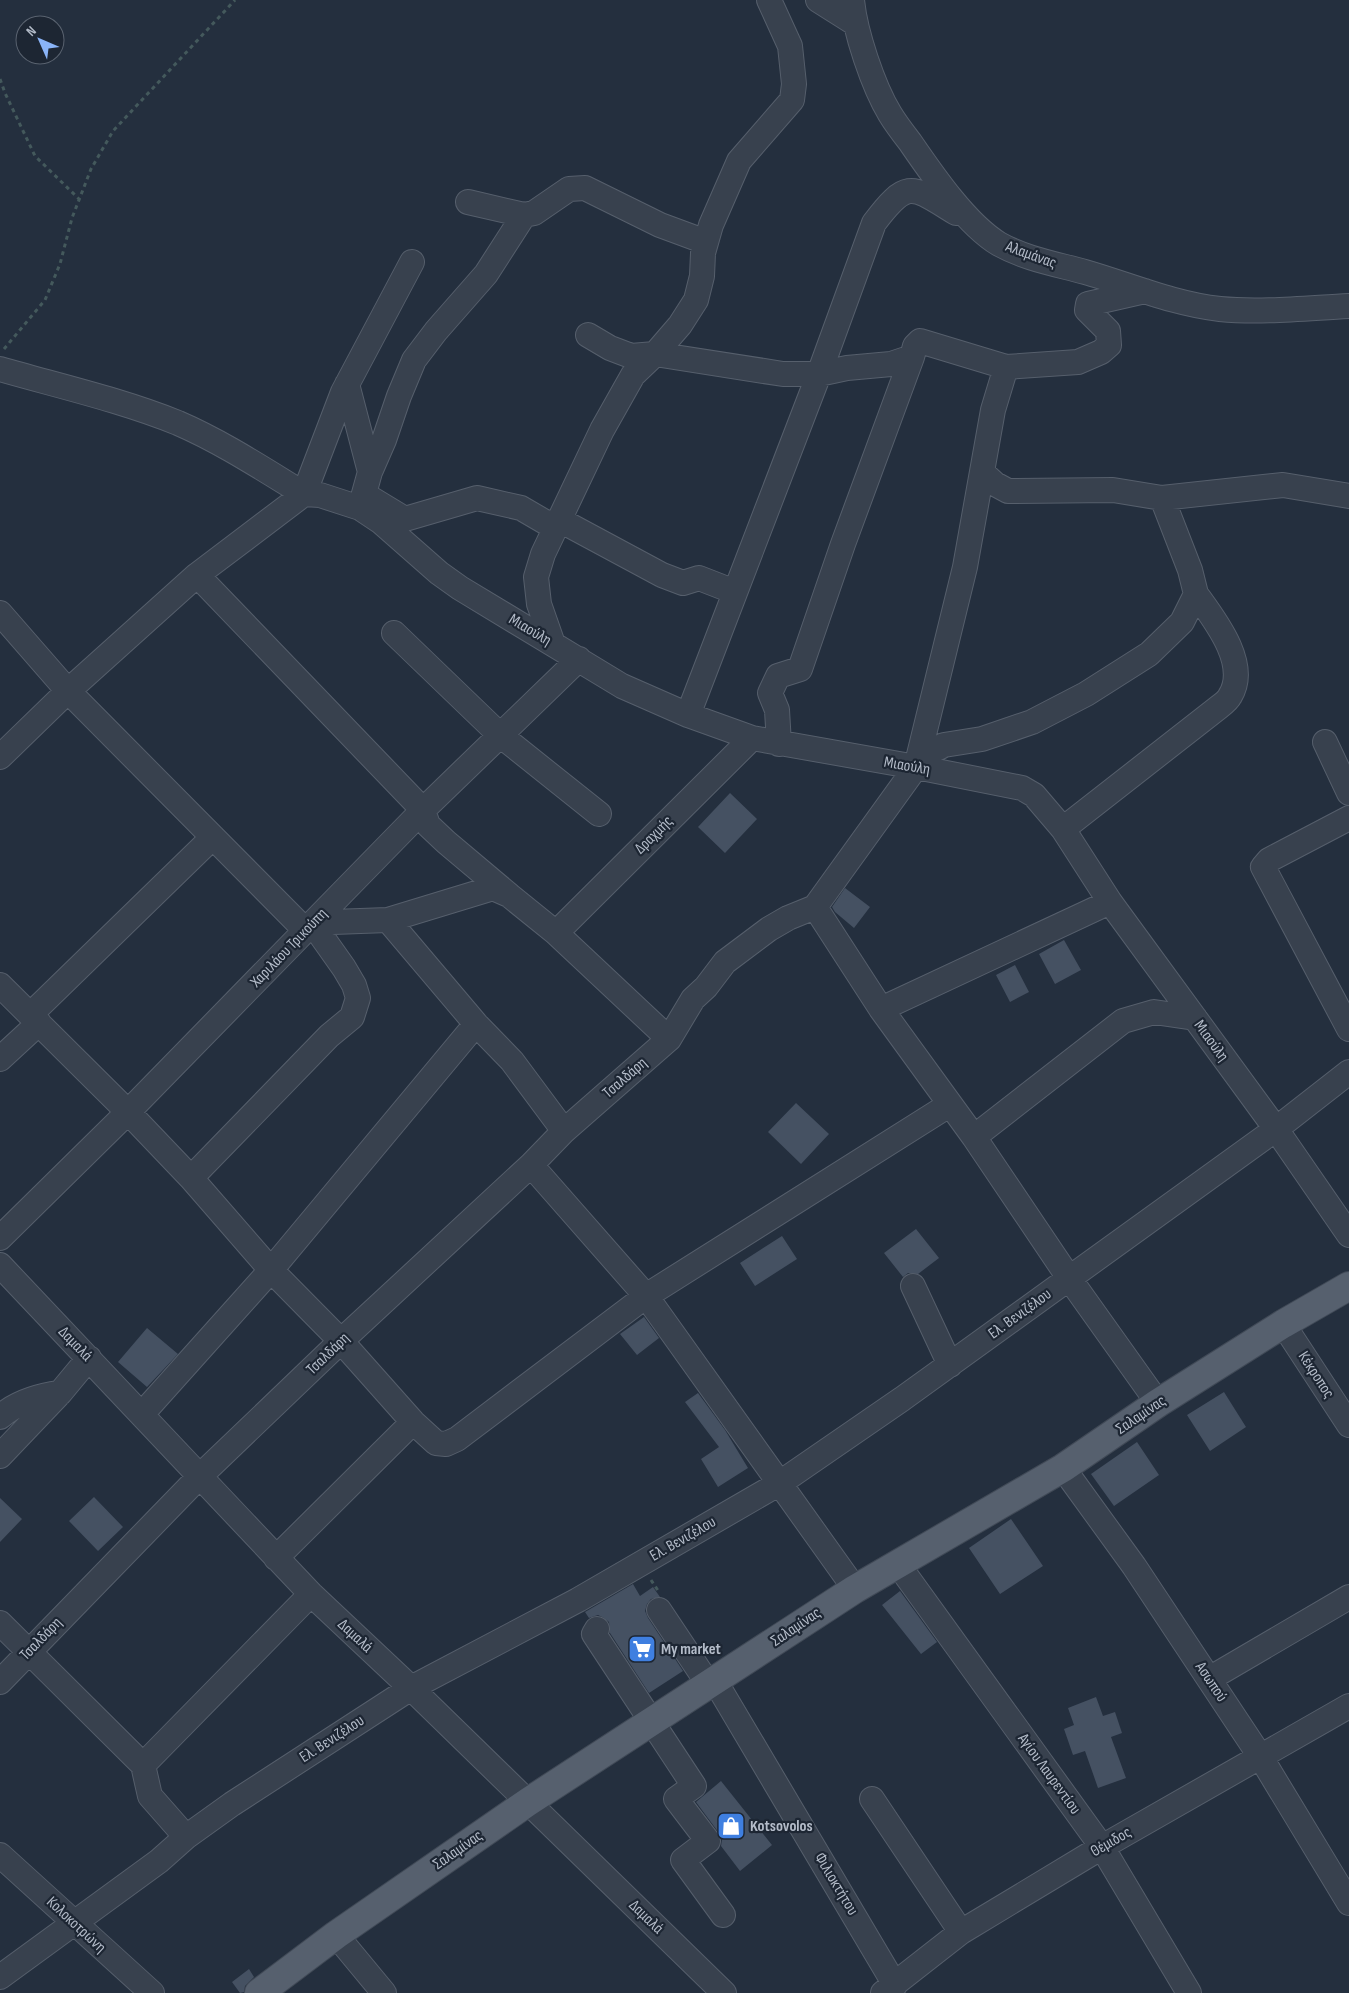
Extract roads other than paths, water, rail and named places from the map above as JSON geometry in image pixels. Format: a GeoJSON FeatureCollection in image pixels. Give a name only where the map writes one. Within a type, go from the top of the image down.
{"type":"FeatureCollection","features":[{"type":"Feature","properties":{"kind":"main road","name":"Σαλαμίνας"},"geometry":{"type":"LineString","coordinates":[[259,1993],[336,1935],[528,1802],[854,1589],[1063,1468],[1158,1403],[1283,1324],[1349,1286]]}},
{"type":"Feature","properties":{"kind":"street"},"geometry":{"type":"LineString","coordinates":[[553,644],[539,604],[536,577],[542,554],[602,430],[633,375],[655,354],[680,325],[696,300],[702,276],[703,253],[706,242],[720,202],[739,161],[792,100],[794,84],[790,46],[768,0]]}},
{"type":"Feature","properties":{"kind":"street"},"geometry":{"type":"LineString","coordinates":[[818,0],[856,24]]}},
{"type":"Feature","properties":{"kind":"street","name":"Αλαμάνας"},"geometry":{"type":"LineString","coordinates":[[852,0],[856,24],[866,60],[889,113],[928,169],[973,223],[998,243],[1025,256],[1174,300],[1221,309],[1289,310],[1349,306]]}},
{"type":"Feature","properties":{"kind":"street"},"geometry":{"type":"LineString","coordinates":[[468,202],[524,215],[534,213],[569,189],[585,188],[660,225],[706,242]]}},
{"type":"Feature","properties":{"kind":"street"},"geometry":{"type":"LineString","coordinates":[[688,715],[819,374],[874,223],[887,206],[904,191],[914,190],[930,196],[973,223]]}},
{"type":"Feature","properties":{"kind":"street"},"geometry":{"type":"LineString","coordinates":[[365,491],[398,396],[414,360],[436,331],[486,274],[524,215]]}},
{"type":"Feature","properties":{"kind":"street"},"geometry":{"type":"LineString","coordinates":[[0,757],[68,691],[197,575],[304,494],[348,384],[412,262]]}},
{"type":"Feature","properties":{"kind":"street"},"geometry":{"type":"LineString","coordinates":[[779,744],[777,710],[770,693],[778,676],[800,669],[915,346],[920,341],[1006,367],[1078,362],[1101,352],[1109,345],[1108,331],[1087,310],[1088,304],[1145,291]]}},
{"type":"Feature","properties":{"kind":"street"},"geometry":{"type":"LineString","coordinates":[[588,335],[610,348],[631,356],[655,354],[783,374],[819,374],[847,368],[891,364],[912,357]]}},
{"type":"Feature","properties":{"kind":"street"},"geometry":{"type":"LineString","coordinates":[[916,767],[965,567],[993,410],[1006,367]]}},
{"type":"Feature","properties":{"kind":"street"},"geometry":{"type":"LineString","coordinates":[[0,368],[178,424],[209,438],[304,494]]}},
{"type":"Feature","properties":{"kind":"street"},"geometry":{"type":"LineString","coordinates":[[348,384],[365,491],[381,506],[405,519],[477,498],[521,508],[545,522],[569,525],[662,575],[683,583],[699,578],[734,592]]}},
{"type":"Feature","properties":{"kind":"street"},"geometry":{"type":"LineString","coordinates":[[982,472],[995,484],[1008,491],[1114,490],[1162,498],[1283,485],[1349,496]]}},
{"type":"Feature","properties":{"kind":"street","name":"Μιαούλη"},"geometry":{"type":"LineString","coordinates":[[304,494],[320,495],[365,491],[380,522],[439,573],[622,686],[688,715],[752,738],[1022,788],[1034,795],[1063,829],[1110,902],[1276,1129],[1349,1235]]}},
{"type":"Feature","properties":{"kind":"street"},"geometry":{"type":"LineString","coordinates":[[1063,829],[1219,708],[1230,697],[1236,682],[1233,653],[1217,623],[1196,594],[1190,570],[1162,498]]}},
{"type":"Feature","properties":{"kind":"street"},"geometry":{"type":"LineString","coordinates":[[197,575],[423,810],[428,824],[440,836],[556,932],[669,1039]]}},
{"type":"Feature","properties":{"kind":"street"},"geometry":{"type":"LineString","coordinates":[[1158,1403],[1069,1278],[974,1138],[881,1009],[814,907],[916,767],[934,750],[944,745],[982,739],[1032,722],[1086,694],[1149,654],[1182,622],[1196,594]]}},
{"type":"Feature","properties":{"kind":"street"},"geometry":{"type":"LineString","coordinates":[[0,613],[68,691],[213,837],[311,929],[354,985],[358,998],[352,1017],[329,1036],[191,1178]]}},
{"type":"Feature","properties":{"kind":"street"},"geometry":{"type":"LineString","coordinates":[[394,633],[500,735],[599,814]]}},
{"type":"Feature","properties":{"kind":"street","name":"Χαριλάου Τρικούπη"},"geometry":{"type":"LineString","coordinates":[[0,1238],[311,929],[423,810],[579,659]]}},
{"type":"Feature","properties":{"kind":"street","name":"Δραχμής"},"geometry":{"type":"LineString","coordinates":[[556,932],[752,738]]}},
{"type":"Feature","properties":{"kind":"street"},"geometry":{"type":"LineString","coordinates":[[1325,742],[1349,793]]}},
{"type":"Feature","properties":{"kind":"street"},"geometry":{"type":"LineString","coordinates":[[1349,818],[1269,860],[1263,868],[1349,1029]]}},
{"type":"Feature","properties":{"kind":"street"},"geometry":{"type":"LineString","coordinates":[[0,1060],[34,1019],[213,837]]}},
{"type":"Feature","properties":{"kind":"street"},"geometry":{"type":"LineString","coordinates":[[311,929],[333,922],[388,920],[493,888],[509,895]]}},
{"type":"Feature","properties":{"kind":"street"},"geometry":{"type":"LineString","coordinates":[[881,1009],[1110,902]]}},
{"type":"Feature","properties":{"kind":"street","name":"Τσαλδάρη"},"geometry":{"type":"LineString","coordinates":[[0,1682],[199,1477],[341,1341],[531,1165],[564,1131],[669,1039],[693,999],[706,987],[725,962],[751,942],[788,918],[814,907]]}},
{"type":"Feature","properties":{"kind":"street"},"geometry":{"type":"LineString","coordinates":[[388,920],[476,1024],[512,1061],[564,1131]]}},
{"type":"Feature","properties":{"kind":"street"},"geometry":{"type":"LineString","coordinates":[[0,985],[128,1112],[191,1178],[271,1270],[341,1341],[413,1422],[436,1443],[446,1444],[457,1439],[646,1296],[949,1104]]}},
{"type":"Feature","properties":{"kind":"street"},"geometry":{"type":"LineString","coordinates":[[974,1138],[1123,1021],[1154,1012],[1195,1018]]}},
{"type":"Feature","properties":{"kind":"street"},"geometry":{"type":"LineString","coordinates":[[142,1414],[271,1270],[476,1024]]}},
{"type":"Feature","properties":{"kind":"street","name":"Ελ. Βενιζέλου"},"geometry":{"type":"LineString","coordinates":[[0,1978],[159,1861],[186,1837],[232,1804],[411,1688],[578,1600],[780,1482],[950,1364],[1276,1129],[1349,1072]]}},
{"type":"Feature","properties":{"kind":"street"},"geometry":{"type":"LineString","coordinates":[[531,1165],[646,1296],[780,1482],[854,1589]]}},
{"type":"Feature","properties":{"kind":"street","name":"Δαμαλά"},"geometry":{"type":"LineString","coordinates":[[0,1265],[311,1594],[411,1688],[724,1993]]}},
{"type":"Feature","properties":{"kind":"street"},"geometry":{"type":"LineString","coordinates":[[912,1286],[950,1364]]}},
{"type":"Feature","properties":{"kind":"street","name":"Κέκροπος"},"geometry":{"type":"LineString","coordinates":[[1283,1324],[1349,1425]]}},
{"type":"Feature","properties":{"kind":"street"},"geometry":{"type":"LineString","coordinates":[[0,1456],[60,1393],[89,1358]]}},
{"type":"Feature","properties":{"kind":"street"},"geometry":{"type":"LineString","coordinates":[[0,1417],[27,1400],[60,1393]]}},
{"type":"Feature","properties":{"kind":"street"},"geometry":{"type":"LineString","coordinates":[[276,1558],[413,1422]]}},
{"type":"Feature","properties":{"kind":"street","name":"Ασωπού"},"geometry":{"type":"LineString","coordinates":[[1063,1468],[1134,1566],[1260,1756],[1349,1903]]}},
{"type":"Feature","properties":{"kind":"street","name":"Αγίου Λαυρεντίου"},"geometry":{"type":"LineString","coordinates":[[897,1563],[1102,1847],[1190,1993]]}},
{"type":"Feature","properties":{"kind":"street"},"geometry":{"type":"LineString","coordinates":[[143,1764],[311,1594]]}},
{"type":"Feature","properties":{"kind":"street"},"geometry":{"type":"LineString","coordinates":[[1209,1679],[1349,1597]]}},
{"type":"Feature","properties":{"kind":"street","name":"Φιλιοκτήτου"},"geometry":{"type":"LineString","coordinates":[[659,1610],[712,1683],[889,1989]]}},
{"type":"Feature","properties":{"kind":"street"},"geometry":{"type":"LineString","coordinates":[[0,1623],[143,1764],[150,1796],[186,1837]]}},
{"type":"Feature","properties":{"kind":"street"},"geometry":{"type":"LineString","coordinates":[[597,1629],[594,1634],[694,1786],[676,1800],[708,1841],[683,1860],[723,1915]]}},
{"type":"Feature","properties":{"kind":"street","name":"Θέμιδος"},"geometry":{"type":"LineString","coordinates":[[889,1989],[961,1932],[1102,1847],[1349,1706]]}},
{"type":"Feature","properties":{"kind":"street"},"geometry":{"type":"LineString","coordinates":[[872,1799],[961,1932]]}},
{"type":"Feature","properties":{"kind":"street","name":"Κολοκοτρώνη"},"geometry":{"type":"LineString","coordinates":[[0,1856],[152,1993]]}},
{"type":"Feature","properties":{"kind":"street"},"geometry":{"type":"LineString","coordinates":[[336,1935],[384,1993]]}},
{"type":"Feature","properties":{"kind":"place","name":"My market"},"geometry":{"type":"Point","coordinates":[642,1649]}},
{"type":"Feature","properties":{"kind":"place","name":"Kotsovolos"},"geometry":{"type":"Point","coordinates":[731,1826]}}]}
